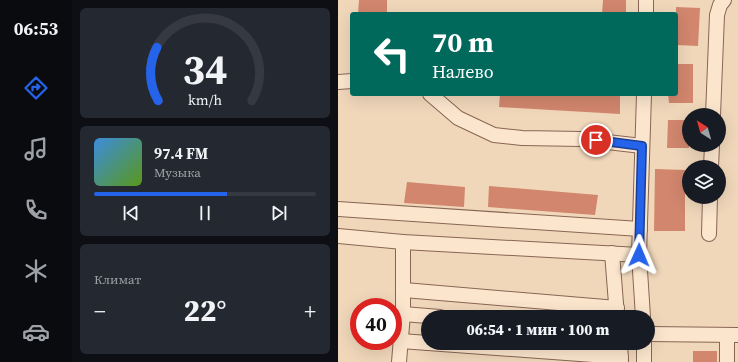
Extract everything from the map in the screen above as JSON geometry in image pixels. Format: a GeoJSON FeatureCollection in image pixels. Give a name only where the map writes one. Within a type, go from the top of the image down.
{"type":"FeatureCollection","features":[{"type":"Feature","properties":{"kind":"street"},"geometry":{"type":"LineString","coordinates":[[646,0],[646,12]]}},
{"type":"Feature","properties":{"kind":"street"},"geometry":{"type":"LineString","coordinates":[[713,108],[717,15],[720,4],[724,0]]}},
{"type":"Feature","properties":{"kind":"street"},"geometry":{"type":"LineString","coordinates":[[338,82],[350,81]]}},
{"type":"Feature","properties":{"kind":"street"},"geometry":{"type":"LineString","coordinates":[[432,96],[458,118],[494,135],[522,138],[581,139],[642,146]]}},
{"type":"Feature","properties":{"kind":"street"},"geometry":{"type":"LineString","coordinates":[[643,310],[639,255],[644,96]]}},
{"type":"Feature","properties":{"kind":"street"},"geometry":{"type":"LineString","coordinates":[[709,234],[710,204]]}},
{"type":"Feature","properties":{"kind":"street"},"geometry":{"type":"LineString","coordinates":[[338,209],[640,229]]}},
{"type":"Feature","properties":{"kind":"street"},"geometry":{"type":"LineString","coordinates":[[338,236],[403,242],[639,255]]}},
{"type":"Feature","properties":{"kind":"street"},"geometry":{"type":"LineString","coordinates":[[402,328],[404,290],[403,242]]}},
{"type":"Feature","properties":{"kind":"street"},"geometry":{"type":"LineString","coordinates":[[612,253],[617,310]]}},
{"type":"Feature","properties":{"kind":"street"},"geometry":{"type":"LineString","coordinates":[[404,290],[598,310]]}},
{"type":"Feature","properties":{"kind":"street"},"geometry":{"type":"LineString","coordinates":[[403,314],[421,315]]}},
{"type":"Feature","properties":{"kind":"street"},"geometry":{"type":"LineString","coordinates":[[655,334],[733,335],[726,362]]}},
{"type":"Feature","properties":{"kind":"street"},"geometry":{"type":"LineString","coordinates":[[402,341],[421,342]]}},
{"type":"Feature","properties":{"kind":"street"},"geometry":{"type":"LineString","coordinates":[[399,362],[400,350]]}},
{"type":"Feature","properties":{"kind":"street"},"geometry":{"type":"LineString","coordinates":[[507,350],[621,360],[620,350]]}},
{"type":"Feature","properties":{"kind":"street"},"geometry":{"type":"LineString","coordinates":[[644,350],[644,362]]}},
{"type":"Feature","properties":{"kind":"building"},"geometry":{"type":"Polygon","coordinates":[[[359,0],[387,0],[387,12],[358,12],[359,0]]]}},
{"type":"Feature","properties":{"kind":"building"},"geometry":{"type":"Polygon","coordinates":[[[603,0],[626,0],[626,12],[602,12],[603,0]]]}},
{"type":"Feature","properties":{"kind":"building"},"geometry":{"type":"Polygon","coordinates":[[[676,7],[700,8],[698,46],[678,45],[678,12],[676,12],[676,7]]]}},
{"type":"Feature","properties":{"kind":"building"},"geometry":{"type":"Polygon","coordinates":[[[678,64],[693,64],[693,103],[669,103],[668,96],[678,96],[678,64]]]}},
{"type":"Feature","properties":{"kind":"building"},"geometry":{"type":"Polygon","coordinates":[[[500,96],[620,96],[620,114],[499,107],[500,96]]]}},
{"type":"Feature","properties":{"kind":"building"},"geometry":{"type":"Polygon","coordinates":[[[668,120],[682,120],[682,148],[667,148],[668,120]]]}},
{"type":"Feature","properties":{"kind":"building"},"geometry":{"type":"Polygon","coordinates":[[[655,169],[682,170],[682,204],[685,204],[685,231],[654,231],[655,169]]]}},
{"type":"Feature","properties":{"kind":"building"},"geometry":{"type":"Polygon","coordinates":[[[407,182],[465,187],[464,207],[404,203],[407,182]]]}},
{"type":"Feature","properties":{"kind":"building"},"geometry":{"type":"Polygon","coordinates":[[[489,186],[598,195],[595,215],[488,207],[489,186]]]}},
{"type":"Feature","properties":{"kind":"building"},"geometry":{"type":"Polygon","coordinates":[[[693,351],[717,351],[717,362],[693,362],[693,351]]]}},
{"type":"Feature","properties":{"kind":"route"},"geometry":{"type":"LineString","coordinates":[[596,140],[642,146],[639,255]]}}]}
